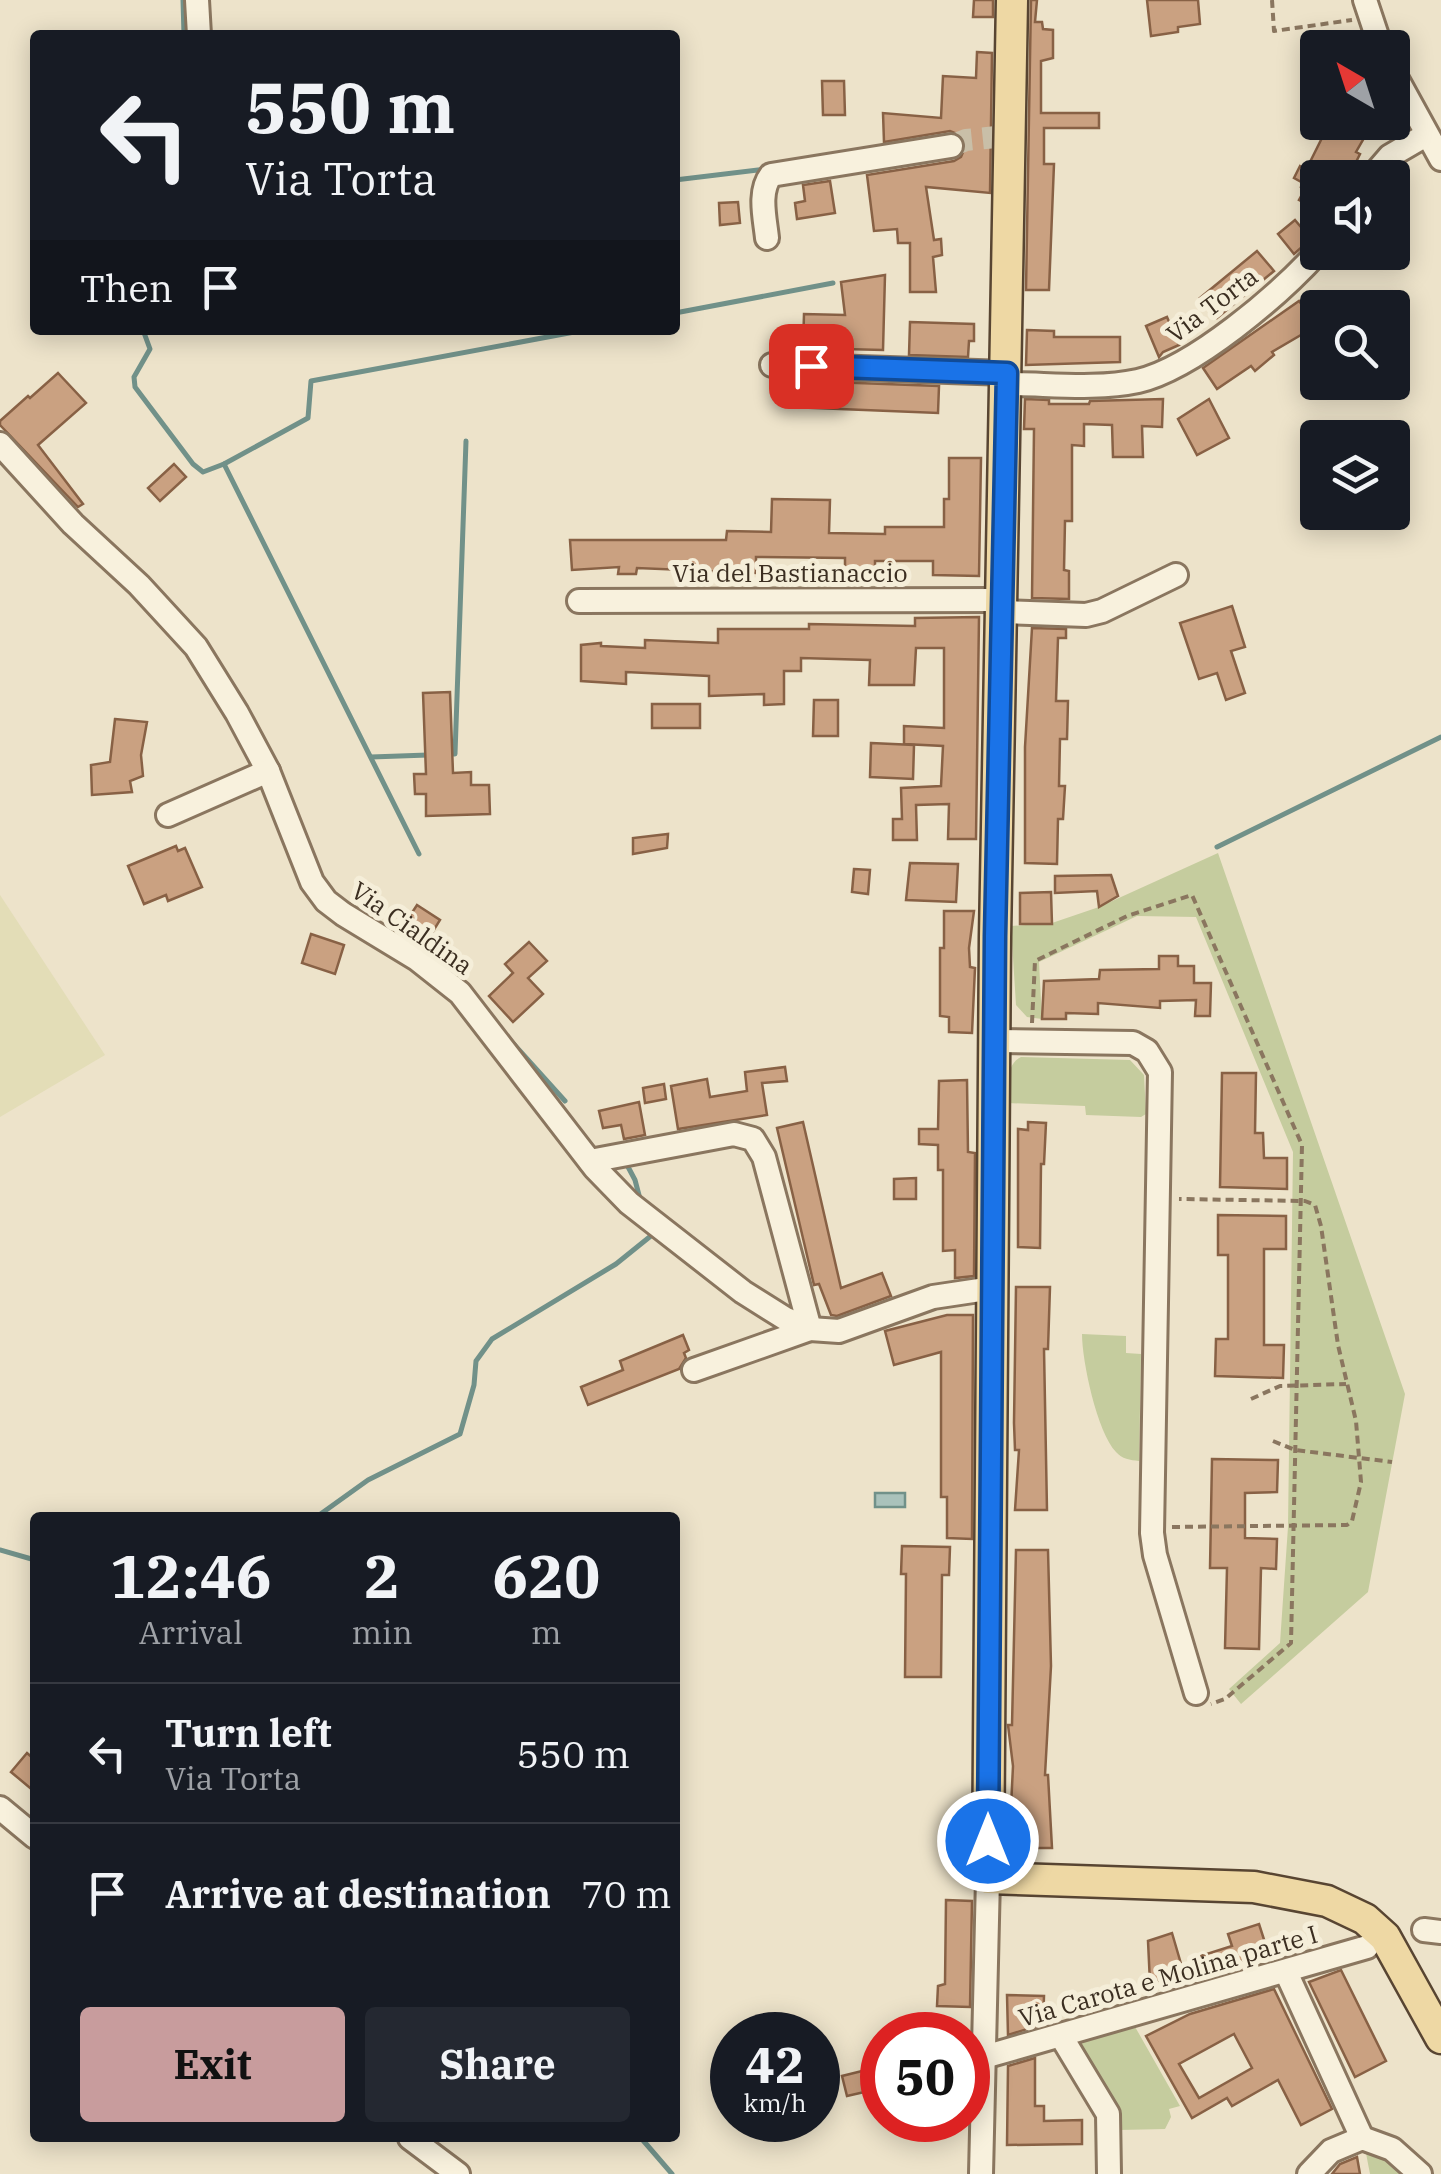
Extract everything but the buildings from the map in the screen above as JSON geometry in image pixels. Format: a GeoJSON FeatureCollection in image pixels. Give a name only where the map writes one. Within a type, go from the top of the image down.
{"type":"FeatureCollection","features":[{"type":"Feature","properties":{"kind":"main road"},"geometry":{"type":"LineString","coordinates":[[1012,0],[1002,136],[1007,378],[994,1041],[988,1878],[1254,1887],[1327,1900],[1365,1919],[1385,1937],[1441,2038]]}},
{"type":"Feature","properties":{"kind":"street"},"geometry":{"type":"LineString","coordinates":[[197,0],[198,30]]}},
{"type":"Feature","properties":{"kind":"street"},"geometry":{"type":"LineString","coordinates":[[1410,104],[1441,159]]}},
{"type":"Feature","properties":{"kind":"street"},"geometry":{"type":"LineString","coordinates":[[1387,160],[1426,135]]}},
{"type":"Feature","properties":{"kind":"street"},"geometry":{"type":"LineString","coordinates":[[767,238],[764,200],[771,175],[951,146]]}},
{"type":"Feature","properties":{"kind":"street","name":"Via Torta"},"geometry":{"type":"LineString","coordinates":[[772,365],[1119,384],[1169,370],[1244,319],[1300,268]]}},
{"type":"Feature","properties":{"kind":"street","name":"Via Cialdina"},"geometry":{"type":"LineString","coordinates":[[0,444],[196,648],[237,712],[268,771],[312,882],[326,901],[416,959],[460,993],[590,1162],[629,1204],[742,1292],[810,1329]]}},
{"type":"Feature","properties":{"kind":"street","name":"Via del Bastianaccio"},"geometry":{"type":"LineString","coordinates":[[579,601],[1001,606],[1086,615],[1176,575]]}},
{"type":"Feature","properties":{"kind":"street"},"geometry":{"type":"LineString","coordinates":[[168,815],[268,771]]}},
{"type":"Feature","properties":{"kind":"street"},"geometry":{"type":"LineString","coordinates":[[994,1041],[1126,1042],[1141,1046],[1153,1058],[1161,1081],[1152,1527],[1155,1555],[1196,1693]]}},
{"type":"Feature","properties":{"kind":"street"},"geometry":{"type":"LineString","coordinates":[[590,1162],[734,1134],[753,1139],[764,1157],[810,1329]]}},
{"type":"Feature","properties":{"kind":"street"},"geometry":{"type":"LineString","coordinates":[[694,1370],[810,1329],[838,1331],[933,1298],[993,1288]]}},
{"type":"Feature","properties":{"kind":"street"},"geometry":{"type":"LineString","coordinates":[[0,1808],[30,1833]]}},
{"type":"Feature","properties":{"kind":"street"},"geometry":{"type":"LineString","coordinates":[[985,2012],[988,1878]]}},
{"type":"Feature","properties":{"kind":"street","name":"Via Carota e Molina parte I"},"geometry":{"type":"LineString","coordinates":[[990,2055],[1367,1947]]}},
{"type":"Feature","properties":{"kind":"street"},"geometry":{"type":"LineString","coordinates":[[1286,1972],[1362,2138]]}},
{"type":"Feature","properties":{"kind":"street"},"geometry":{"type":"LineString","coordinates":[[1060,2036],[1108,2114],[1109,2174]]}},
{"type":"Feature","properties":{"kind":"street"},"geometry":{"type":"LineString","coordinates":[[1309,2174],[1332,2151],[1362,2138],[1392,2149],[1420,2174]]}},
{"type":"Feature","properties":{"kind":"street"},"geometry":{"type":"LineString","coordinates":[[415,2142],[458,2174]]}},
{"type":"Feature","properties":{"kind":"street"},"geometry":{"type":"LineString","coordinates":[[982,2174],[983,2142]]}},
{"type":"Feature","properties":{"kind":"path"},"geometry":{"type":"LineString","coordinates":[[1272,0],[1274,31],[1367,8]]}},
{"type":"Feature","properties":{"kind":"path"},"geometry":{"type":"LineString","coordinates":[[1031,1042],[1034,962],[1127,916],[1192,895],[1302,1145],[1291,1643],[1216,1703],[1203,1702],[1196,1693]]}},
{"type":"Feature","properties":{"kind":"path"},"geometry":{"type":"LineString","coordinates":[[1152,1527],[1350,1524],[1361,1482],[1356,1421],[1346,1384],[1319,1212],[1312,1202],[1159,1198]]}},
{"type":"Feature","properties":{"kind":"path"},"geometry":{"type":"LineString","coordinates":[[1250,1399],[1270,1388],[1346,1384]]}},
{"type":"Feature","properties":{"kind":"path"},"geometry":{"type":"LineString","coordinates":[[1274,1442],[1295,1450],[1392,1462]]}},
{"type":"Feature","properties":{"kind":"shaded area"},"geometry":{"type":"Polygon","coordinates":[[[0,895],[105,1055],[0,1117],[0,895]]]}},
{"type":"Feature","properties":{"kind":"green space"},"geometry":{"type":"Polygon","coordinates":[[[1218,853],[1405,1394],[1368,1592],[1241,1704],[1229,1689],[1280,1643],[1288,1527],[1293,1152],[1196,917],[1137,916],[1039,962],[1042,1019],[1027,1017],[1016,1005],[1011,926],[1052,923],[1099,907],[1218,853]]]}},
{"type":"Feature","properties":{"kind":"green space"},"geometry":{"type":"Polygon","coordinates":[[[1021,1057],[1130,1060],[1144,1075],[1146,1114],[1086,1115],[1085,1106],[1007,1103],[1010,1071],[1021,1057]]]}},
{"type":"Feature","properties":{"kind":"green space"},"geometry":{"type":"Polygon","coordinates":[[[1082,1334],[1126,1336],[1126,1353],[1141,1354],[1139,1461],[1118,1454],[1103,1429],[1088,1378],[1082,1334]]]}},
{"type":"Feature","properties":{"kind":"green space"},"geometry":{"type":"Polygon","coordinates":[[[1134,2025],[1180,2106],[1169,2109],[1171,2117],[1165,2129],[1119,2130],[1074,2041],[1134,2025]]]}},
{"type":"Feature","properties":{"kind":"green space"},"geometry":{"type":"Polygon","coordinates":[[[1365,2148],[1378,2150],[1412,2174],[1370,2174],[1365,2148]]]}},
{"type":"Feature","properties":{"kind":"water"},"geometry":{"type":"Polygon","coordinates":[[[875,1493],[905,1493],[905,1507],[875,1507],[875,1493]]]}},
{"type":"Feature","properties":{"kind":"waterway"},"geometry":{"type":"LineString","coordinates":[[183,0],[184,30]]}},
{"type":"Feature","properties":{"kind":"waterway"},"geometry":{"type":"LineString","coordinates":[[680,179],[766,169]]}},
{"type":"Feature","properties":{"kind":"waterway"},"geometry":{"type":"LineString","coordinates":[[680,312],[833,283]]}},
{"type":"Feature","properties":{"kind":"waterway"},"geometry":{"type":"LineString","coordinates":[[145,335],[150,349],[134,377],[135,387],[203,472],[308,418],[311,381],[558,335]]}},
{"type":"Feature","properties":{"kind":"waterway"},"geometry":{"type":"LineString","coordinates":[[449,754],[455,754],[466,441]]}},
{"type":"Feature","properties":{"kind":"waterway"},"geometry":{"type":"LineString","coordinates":[[224,464],[419,854]]}},
{"type":"Feature","properties":{"kind":"waterway"},"geometry":{"type":"LineString","coordinates":[[1217,847],[1441,737]]}},
{"type":"Feature","properties":{"kind":"waterway"},"geometry":{"type":"LineString","coordinates":[[371,757],[428,755]]}},
{"type":"Feature","properties":{"kind":"waterway"},"geometry":{"type":"LineString","coordinates":[[510,1040],[565,1101]]}},
{"type":"Feature","properties":{"kind":"waterway"},"geometry":{"type":"LineString","coordinates":[[626,1163],[640,1199]]}},
{"type":"Feature","properties":{"kind":"waterway"},"geometry":{"type":"LineString","coordinates":[[323,1512],[368,1480],[460,1434],[474,1385],[476,1361],[492,1339],[616,1264],[652,1235],[650,1229]]}},
{"type":"Feature","properties":{"kind":"waterway"},"geometry":{"type":"LineString","coordinates":[[0,1550],[30,1559]]}},
{"type":"Feature","properties":{"kind":"waterway"},"geometry":{"type":"LineString","coordinates":[[644,2142],[672,2174]]}},
{"type":"Feature","properties":{"kind":"tunnel"},"geometry":{"type":"LineString","coordinates":[[951,146],[996,137]]}},
{"type":"Feature","properties":{"kind":"route"},"geometry":{"type":"LineString","coordinates":[[811,366],[1007,373],[995,936],[988,1841]]}}]}
